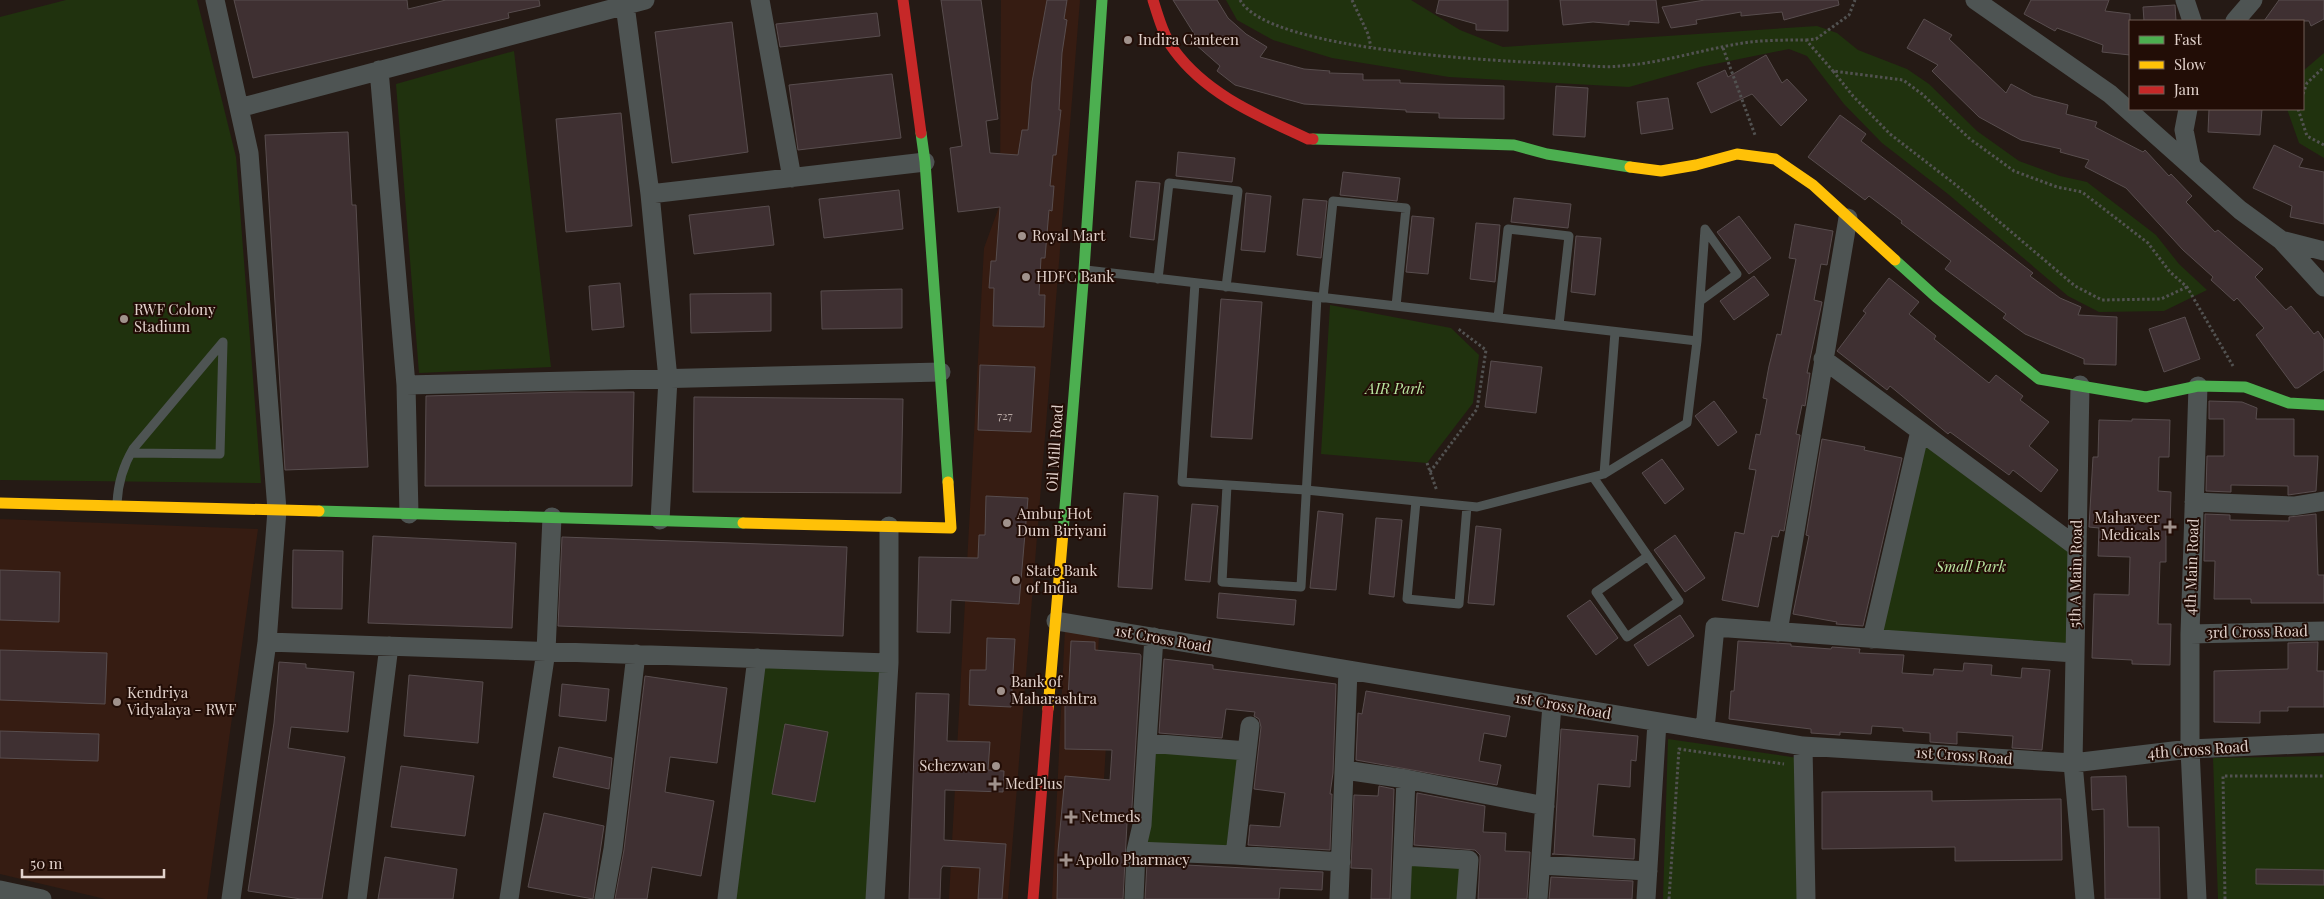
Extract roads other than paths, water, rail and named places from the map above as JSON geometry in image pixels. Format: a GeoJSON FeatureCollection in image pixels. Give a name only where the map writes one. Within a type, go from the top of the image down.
{"type":"FeatureCollection","features":[{"type":"Feature","properties":{"kind":"street"},"geometry":{"type":"LineString","coordinates":[[215,0],[249,154],[276,510],[267,642],[231,899]]}},
{"type":"Feature","properties":{"kind":"street"},"geometry":{"type":"LineString","coordinates":[[239,108],[646,0]]}},
{"type":"Feature","properties":{"kind":"street"},"geometry":{"type":"LineString","coordinates":[[760,0],[792,178]]}},
{"type":"Feature","properties":{"kind":"street"},"geometry":{"type":"LineString","coordinates":[[0,503],[951,528],[925,162],[903,0]]}},
{"type":"Feature","properties":{"kind":"street","name":"Oil Mill Road"},"geometry":{"type":"LineString","coordinates":[[1033,899],[1084,270],[1102,0]]}},
{"type":"Feature","properties":{"kind":"street"},"geometry":{"type":"LineString","coordinates":[[1153,0],[1173,50],[1196,74],[1234,104],[1308,139],[1514,145],[1547,154],[1590,162],[1661,171],[1696,165],[1737,154],[1775,159],[1813,185],[1936,297],[2039,378],[2146,397],[2198,386],[2245,387],[2290,402],[2323,409]]}},
{"type":"Feature","properties":{"kind":"street"},"geometry":{"type":"LineString","coordinates":[[1975,0],[2110,94],[2240,210],[2280,240],[2324,287]]}},
{"type":"Feature","properties":{"kind":"street"},"geometry":{"type":"LineString","coordinates":[[2185,0],[2192,20]]}},
{"type":"Feature","properties":{"kind":"street"},"geometry":{"type":"LineString","coordinates":[[2236,20],[2253,0]]}},
{"type":"Feature","properties":{"kind":"street"},"geometry":{"type":"LineString","coordinates":[[625,5],[650,194],[668,379],[660,520]]}},
{"type":"Feature","properties":{"kind":"street"},"geometry":{"type":"LineString","coordinates":[[379,70],[406,385],[409,514]]}},
{"type":"Feature","properties":{"kind":"street"},"geometry":{"type":"LineString","coordinates":[[2110,94],[2129,94]]}},
{"type":"Feature","properties":{"kind":"street"},"geometry":{"type":"LineString","coordinates":[[2188,110],[2184,130],[2191,165]]}},
{"type":"Feature","properties":{"kind":"street"},"geometry":{"type":"LineString","coordinates":[[650,194],[925,162]]}},
{"type":"Feature","properties":{"kind":"street"},"geometry":{"type":"LineString","coordinates":[[1778,632],[1848,218]]}},
{"type":"Feature","properties":{"kind":"street"},"geometry":{"type":"LineString","coordinates":[[2280,240],[2324,251]]}},
{"type":"Feature","properties":{"kind":"street"},"geometry":{"type":"LineString","coordinates":[[1823,359],[2076,547]]}},
{"type":"Feature","properties":{"kind":"street"},"geometry":{"type":"LineString","coordinates":[[406,385],[941,372]]}},
{"type":"Feature","properties":{"kind":"street","name":"5th A Main Road"},"geometry":{"type":"LineString","coordinates":[[2080,385],[2073,763],[2085,899]]}},
{"type":"Feature","properties":{"kind":"street","name":"4th Main Road"},"geometry":{"type":"LineString","coordinates":[[2197,899],[2190,749],[2190,634],[2198,386]]}},
{"type":"Feature","properties":{"kind":"street"},"geometry":{"type":"LineString","coordinates":[[1872,639],[1920,431]]}},
{"type":"Feature","properties":{"kind":"street"},"geometry":{"type":"LineString","coordinates":[[2194,502],[2294,506],[2324,501]]}},
{"type":"Feature","properties":{"kind":"street"},"geometry":{"type":"LineString","coordinates":[[509,899],[546,651],[552,517]]}},
{"type":"Feature","properties":{"kind":"street"},"geometry":{"type":"LineString","coordinates":[[875,899],[889,663],[889,526]]}},
{"type":"Feature","properties":{"kind":"street","name":"1st Cross Road"},"geometry":{"type":"LineString","coordinates":[[1056,621],[1803,746],[2073,763]]}},
{"type":"Feature","properties":{"kind":"street"},"geometry":{"type":"LineString","coordinates":[[1704,729],[1715,627],[2074,653]]}},
{"type":"Feature","properties":{"kind":"street","name":"3rd Cross Road"},"geometry":{"type":"LineString","coordinates":[[2190,634],[2324,631]]}},
{"type":"Feature","properties":{"kind":"street"},"geometry":{"type":"LineString","coordinates":[[1134,899],[1136,851],[1142,824],[1154,637]]}},
{"type":"Feature","properties":{"kind":"street"},"geometry":{"type":"LineString","coordinates":[[267,642],[889,663]]}},
{"type":"Feature","properties":{"kind":"street"},"geometry":{"type":"LineString","coordinates":[[357,899],[389,646]]}},
{"type":"Feature","properties":{"kind":"street"},"geometry":{"type":"LineString","coordinates":[[604,899],[613,849],[636,654]]}},
{"type":"Feature","properties":{"kind":"street"},"geometry":{"type":"LineString","coordinates":[[727,899],[757,658]]}},
{"type":"Feature","properties":{"kind":"street"},"geometry":{"type":"LineString","coordinates":[[1339,899],[1348,670]]}},
{"type":"Feature","properties":{"kind":"street"},"geometry":{"type":"LineString","coordinates":[[1538,899],[1552,704]]}},
{"type":"Feature","properties":{"kind":"street"},"geometry":{"type":"LineString","coordinates":[[1646,899],[1657,722]]}},
{"type":"Feature","properties":{"kind":"street"},"geometry":{"type":"LineString","coordinates":[[1235,855],[1250,726]]}},
{"type":"Feature","properties":{"kind":"street"},"geometry":{"type":"LineString","coordinates":[[1147,743],[1247,751]]}},
{"type":"Feature","properties":{"kind":"street","name":"4th Cross Road"},"geometry":{"type":"LineString","coordinates":[[2073,763],[2190,749],[2324,743]]}},
{"type":"Feature","properties":{"kind":"street"},"geometry":{"type":"LineString","coordinates":[[1803,746],[1806,899]]}},
{"type":"Feature","properties":{"kind":"street"},"geometry":{"type":"LineString","coordinates":[[1345,770],[1406,779],[1545,806]]}},
{"type":"Feature","properties":{"kind":"street"},"geometry":{"type":"LineString","coordinates":[[1401,899],[1406,779]]}},
{"type":"Feature","properties":{"kind":"street"},"geometry":{"type":"LineString","coordinates":[[1136,851],[1340,862]]}},
{"type":"Feature","properties":{"kind":"street"},"geometry":{"type":"LineString","coordinates":[[1403,856],[1469,860],[1466,899]]}},
{"type":"Feature","properties":{"kind":"street"},"geometry":{"type":"LineString","coordinates":[[1541,865],[1648,871]]}},
{"type":"Feature","properties":{"kind":"street"},"geometry":{"type":"LineString","coordinates":[[0,890],[42,899]]}},
{"type":"Feature","properties":{"kind":"lane"},"geometry":{"type":"LineString","coordinates":[[1158,279],[1169,182],[1238,191],[1226,287]]}},
{"type":"Feature","properties":{"kind":"lane"},"geometry":{"type":"LineString","coordinates":[[1228,484],[1222,582],[1301,587],[1320,297],[1333,201],[1406,208],[1396,306]]}},
{"type":"Feature","properties":{"kind":"lane"},"geometry":{"type":"LineString","coordinates":[[1498,318],[1508,229],[1569,236],[1559,325]]}},
{"type":"Feature","properties":{"kind":"lane"},"geometry":{"type":"LineString","coordinates":[[1195,283],[1182,482],[1306,490],[1477,507],[1604,474],[1687,423],[1697,341],[1705,229],[1737,274],[1700,301]]}},
{"type":"Feature","properties":{"kind":"lane"},"geometry":{"type":"LineString","coordinates":[[1084,270],[1697,341]]}},
{"type":"Feature","properties":{"kind":"lane"},"geometry":{"type":"LineString","coordinates":[[1604,474],[1615,332]]}},
{"type":"Feature","properties":{"kind":"lane"},"geometry":{"type":"LineString","coordinates":[[116,506],[121,475],[131,453],[223,342],[220,454],[131,453]]}},
{"type":"Feature","properties":{"kind":"lane"},"geometry":{"type":"LineString","coordinates":[[1593,477],[1648,556],[1679,601],[1627,637],[1596,592],[1648,556]]}},
{"type":"Feature","properties":{"kind":"lane"},"geometry":{"type":"LineString","coordinates":[[1416,501],[1407,599],[1459,604],[1467,506]]}},
{"type":"Feature","properties":{"kind":"place","name":"Indira Canteen"},"geometry":{"type":"Point","coordinates":[1128,40]}},
{"type":"Feature","properties":{"kind":"place","name":"Royal Mart"},"geometry":{"type":"Point","coordinates":[1022,236]}},
{"type":"Feature","properties":{"kind":"place","name":"HDFC Bank"},"geometry":{"type":"Point","coordinates":[1026,277]}},
{"type":"Feature","properties":{"kind":"place","name":"RWF Colony Stadium"},"geometry":{"type":"Point","coordinates":[124,319]}},
{"type":"Feature","properties":{"kind":"place","name":"Ambur Hot Dum Biriyani"},"geometry":{"type":"Point","coordinates":[1007,523]}},
{"type":"Feature","properties":{"kind":"place","name":"Mahaveer Medicals"},"geometry":{"type":"Point","coordinates":[2170,527]}},
{"type":"Feature","properties":{"kind":"place","name":"State Bank of India"},"geometry":{"type":"Point","coordinates":[1016,580]}},
{"type":"Feature","properties":{"kind":"place","name":"Bank of Maharashtra"},"geometry":{"type":"Point","coordinates":[1001,691]}},
{"type":"Feature","properties":{"kind":"place","name":"Kendriya Vidyalaya - RWF"},"geometry":{"type":"Point","coordinates":[117,702]}},
{"type":"Feature","properties":{"kind":"place","name":"Schezwan"},"geometry":{"type":"Point","coordinates":[996,766]}},
{"type":"Feature","properties":{"kind":"place","name":"MedPlus"},"geometry":{"type":"Point","coordinates":[995,784]}},
{"type":"Feature","properties":{"kind":"place","name":"Netmeds"},"geometry":{"type":"Point","coordinates":[1071,817]}},
{"type":"Feature","properties":{"kind":"place","name":"Apollo Pharmacy"},"geometry":{"type":"Point","coordinates":[1066,860]}},
{"type":"Feature","properties":{"kind":"park label","name":"AIR Park"},"geometry":{"type":"Point","coordinates":[1395,389]}},
{"type":"Feature","properties":{"kind":"park label","name":"Small Park"},"geometry":{"type":"Point","coordinates":[1971,567]}}]}
